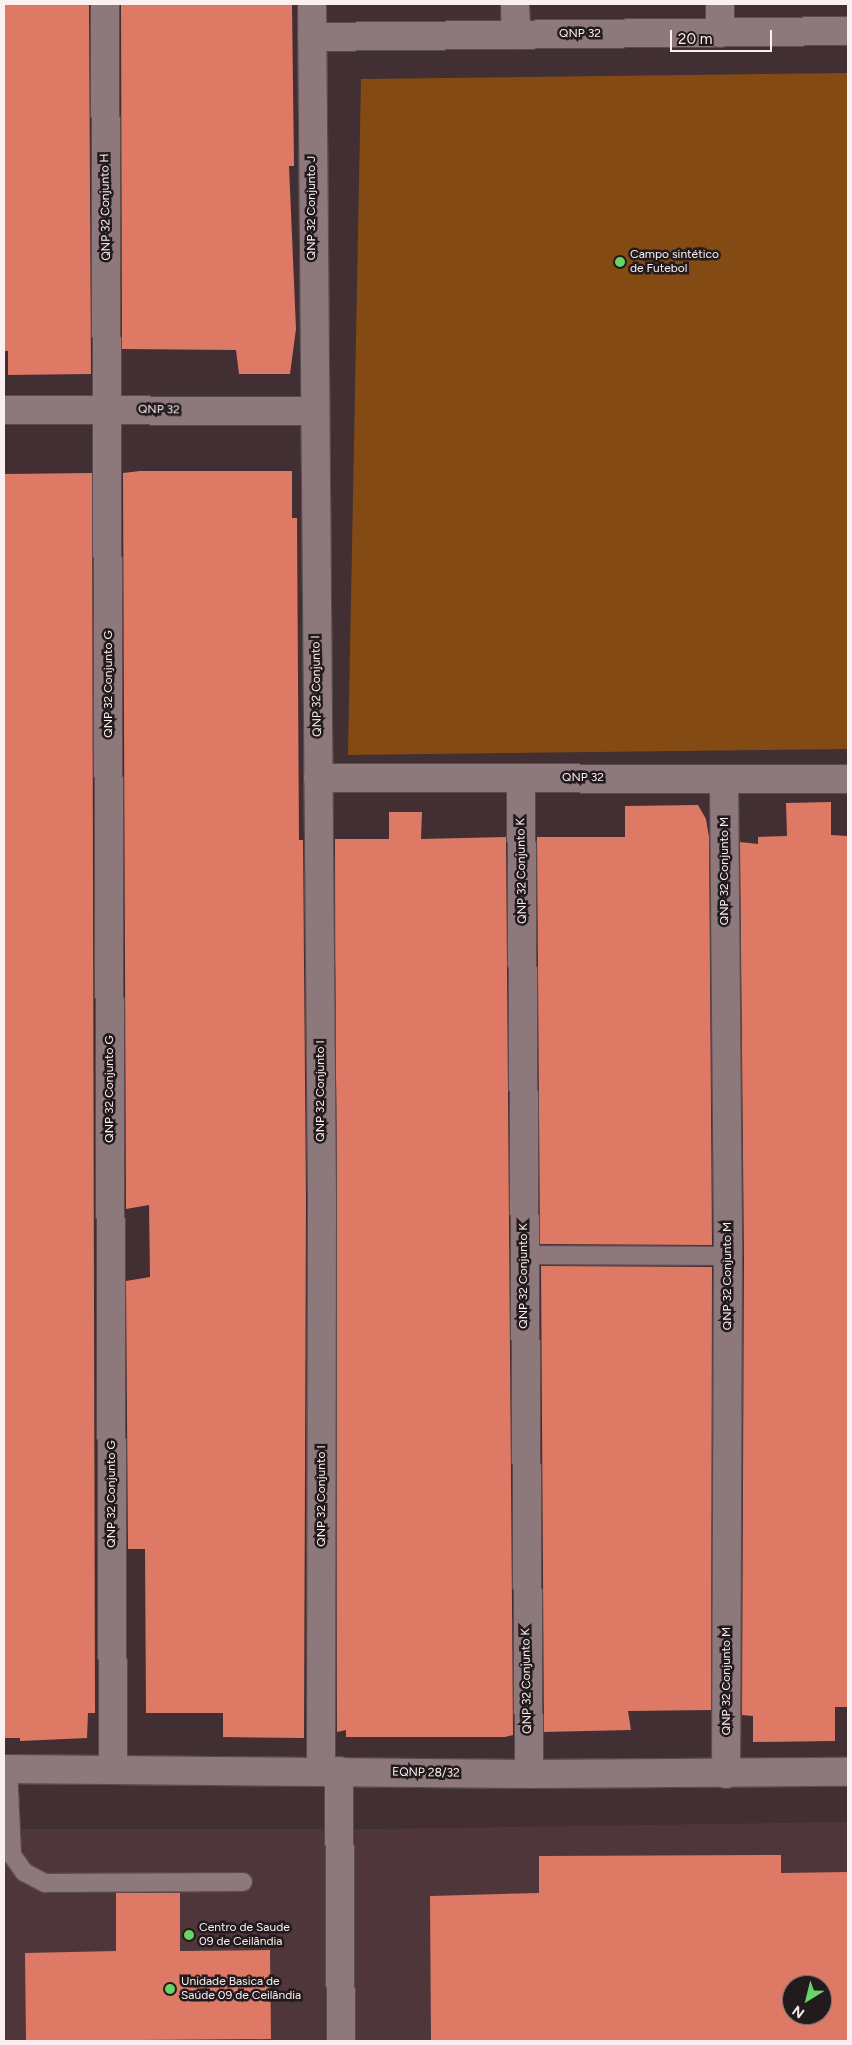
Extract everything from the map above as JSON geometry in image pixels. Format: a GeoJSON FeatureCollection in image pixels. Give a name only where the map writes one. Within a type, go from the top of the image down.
{"type":"FeatureCollection","features":[{"type":"Feature","properties":{"kind":"street","name":"QNP 32 Conjunto H"},"geometry":{"type":"LineString","coordinates":[[105,4],[108,410]]}},
{"type":"Feature","properties":{"kind":"street","name":"QNP 32 Conjunto J"},"geometry":{"type":"LineString","coordinates":[[312,4],[314,411]]}},
{"type":"Feature","properties":{"kind":"street"},"geometry":{"type":"LineString","coordinates":[[515,4],[516,35]]}},
{"type":"Feature","properties":{"kind":"street"},"geometry":{"type":"LineString","coordinates":[[720,4],[720,32]]}},
{"type":"Feature","properties":{"kind":"street","name":"QNP 32"},"geometry":{"type":"LineString","coordinates":[[312,37],[848,32]]}},
{"type":"Feature","properties":{"kind":"street","name":"QNP 32"},"geometry":{"type":"LineString","coordinates":[[4,410],[314,411]]}},
{"type":"Feature","properties":{"kind":"street","name":"QNP 32 Conjunto G"},"geometry":{"type":"LineString","coordinates":[[108,410],[113,1769]]}},
{"type":"Feature","properties":{"kind":"street","name":"QNP 32 Conjunto I"},"geometry":{"type":"LineString","coordinates":[[314,411],[330,1771],[341,2041]]}},
{"type":"Feature","properties":{"kind":"street","name":"QNP 32"},"geometry":{"type":"LineString","coordinates":[[318,778],[848,779]]}},
{"type":"Feature","properties":{"kind":"street","name":"QNP 32 Conjunto K"},"geometry":{"type":"LineString","coordinates":[[520,778],[529,1774]]}},
{"type":"Feature","properties":{"kind":"street","name":"QNP 32 Conjunto M"},"geometry":{"type":"LineString","coordinates":[[724,779],[728,1256],[726,1774]]}},
{"type":"Feature","properties":{"kind":"street","name":"EQNP 28/32"},"geometry":{"type":"LineString","coordinates":[[6,1769],[529,1774],[848,1772]]}},
{"type":"Feature","properties":{"kind":"lane"},"geometry":{"type":"LineString","coordinates":[[524,1254],[728,1256]]}},
{"type":"Feature","properties":{"kind":"lane"},"geometry":{"type":"LineString","coordinates":[[6,1769],[12,1855],[24,1872],[46,1883],[243,1882]]}},
{"type":"Feature","properties":{"kind":"shaded area"},"geometry":{"type":"Polygon","coordinates":[[[848,73],[848,749],[348,755],[361,79],[848,73]]]}},
{"type":"Feature","properties":{"kind":"shaded area"},"geometry":{"type":"Polygon","coordinates":[[[848,1822],[848,2041],[4,2041],[4,1829],[376,1829],[848,1822]]]}},
{"type":"Feature","properties":{"kind":"building"},"geometry":{"type":"Polygon","coordinates":[[[4,4],[89,4],[91,374],[8,375],[8,351],[4,351],[4,4]]]}},
{"type":"Feature","properties":{"kind":"building"},"geometry":{"type":"Polygon","coordinates":[[[121,4],[292,4],[294,166],[289,166],[296,329],[290,374],[239,374],[236,350],[122,349],[121,4]]]}},
{"type":"Feature","properties":{"kind":"building"},"geometry":{"type":"Polygon","coordinates":[[[140,471],[292,471],[292,518],[297,518],[299,840],[303,840],[306,1200],[304,1738],[223,1737],[223,1713],[146,1713],[145,1549],[128,1549],[126,1281],[150,1277],[149,1205],[126,1209],[123,473],[140,471]]]}},
{"type":"Feature","properties":{"kind":"building"},"geometry":{"type":"Polygon","coordinates":[[[92,473],[95,1713],[88,1713],[87,1738],[20,1741],[20,1738],[4,1738],[4,474],[92,473]]]}},
{"type":"Feature","properties":{"kind":"building"},"geometry":{"type":"Polygon","coordinates":[[[831,802],[831,835],[848,836],[848,1707],[835,1707],[835,1741],[753,1742],[753,1716],[742,1715],[744,1256],[740,842],[758,844],[758,837],[787,836],[786,803],[831,802]]]}},
{"type":"Feature","properties":{"kind":"building"},"geometry":{"type":"Polygon","coordinates":[[[698,805],[706,819],[709,837],[712,1245],[540,1244],[537,837],[625,837],[625,806],[698,805]]]}},
{"type":"Feature","properties":{"kind":"building"},"geometry":{"type":"Polygon","coordinates":[[[389,812],[422,812],[421,839],[506,837],[513,1735],[505,1737],[346,1737],[346,1730],[337,1732],[335,839],[389,839],[389,812]]]}},
{"type":"Feature","properties":{"kind":"building"},"geometry":{"type":"Polygon","coordinates":[[[541,1266],[712,1267],[711,1710],[628,1711],[631,1730],[544,1732],[541,1266]]]}},
{"type":"Feature","properties":{"kind":"building"},"geometry":{"type":"Polygon","coordinates":[[[781,1855],[781,1873],[848,1872],[848,2041],[431,2041],[430,1896],[539,1893],[539,1856],[781,1855]]]}},
{"type":"Feature","properties":{"kind":"building"},"geometry":{"type":"Polygon","coordinates":[[[116,1893],[180,1893],[180,1951],[270,1950],[271,2039],[26,2041],[25,1953],[116,1951],[116,1893]]]}},
{"type":"Feature","properties":{"kind":"place","name":"Campo sintético de Futebol"},"geometry":{"type":"Point","coordinates":[620,262]}},
{"type":"Feature","properties":{"kind":"place","name":"Centro de Saude 09 de Ceilândia"},"geometry":{"type":"Point","coordinates":[189,1935]}},
{"type":"Feature","properties":{"kind":"place","name":"Unidade Basica de Saúde 09 de Ceilândia"},"geometry":{"type":"Point","coordinates":[170,1989]}}]}
